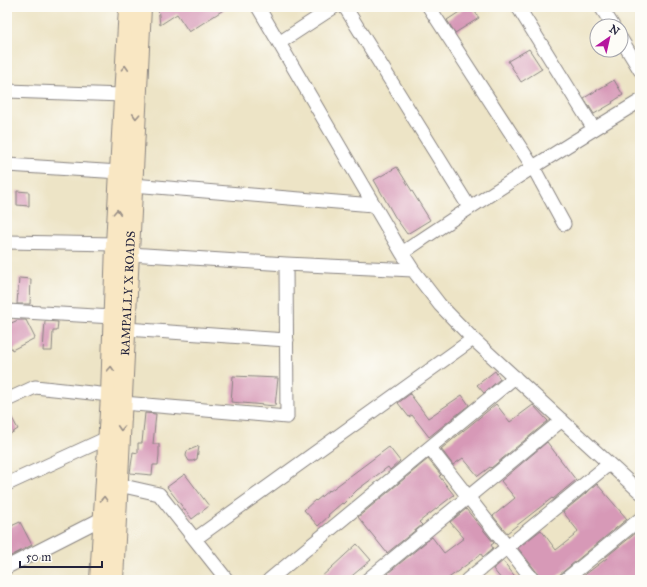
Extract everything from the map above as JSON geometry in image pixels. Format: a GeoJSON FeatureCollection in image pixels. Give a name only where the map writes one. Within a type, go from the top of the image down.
{"type":"FeatureCollection","features":[{"type":"Feature","properties":{"kind":"main road"},"geometry":{"type":"LineString","coordinates":[[99,580],[107,438],[116,399],[113,317],[123,249],[120,172],[128,7]]}},
{"type":"Feature","properties":{"kind":"main road","name":"RAMPALLY X ROADS"},"geometry":{"type":"LineString","coordinates":[[114,580],[119,486],[116,399],[126,329],[123,249],[133,185],[142,7]]}},
{"type":"Feature","properties":{"kind":"street"},"geometry":{"type":"LineString","coordinates":[[258,7],[402,253],[440,305],[473,339],[640,492]]}},
{"type":"Feature","properties":{"kind":"street"},"geometry":{"type":"LineString","coordinates":[[279,43],[334,7]]}},
{"type":"Feature","properties":{"kind":"street"},"geometry":{"type":"LineString","coordinates":[[345,7],[469,207]]}},
{"type":"Feature","properties":{"kind":"street"},"geometry":{"type":"LineString","coordinates":[[430,7],[533,167],[564,224]]}},
{"type":"Feature","properties":{"kind":"street"},"geometry":{"type":"LineString","coordinates":[[518,7],[594,129]]}},
{"type":"Feature","properties":{"kind":"street"},"geometry":{"type":"LineString","coordinates":[[601,7],[608,18]]}},
{"type":"Feature","properties":{"kind":"street"},"geometry":{"type":"LineString","coordinates":[[629,52],[640,70]]}},
{"type":"Feature","properties":{"kind":"street"},"geometry":{"type":"LineString","coordinates":[[7,91],[123,95]]}},
{"type":"Feature","properties":{"kind":"street"},"geometry":{"type":"LineString","coordinates":[[402,253],[469,207],[640,101]]}},
{"type":"Feature","properties":{"kind":"street"},"geometry":{"type":"LineString","coordinates":[[7,165],[120,172]]}},
{"type":"Feature","properties":{"kind":"street"},"geometry":{"type":"LineString","coordinates":[[133,185],[373,204]]}},
{"type":"Feature","properties":{"kind":"street"},"geometry":{"type":"LineString","coordinates":[[7,242],[123,249],[286,264],[413,270]]}},
{"type":"Feature","properties":{"kind":"street"},"geometry":{"type":"LineString","coordinates":[[7,400],[36,387],[116,399],[287,417],[286,264]]}},
{"type":"Feature","properties":{"kind":"street"},"geometry":{"type":"LineString","coordinates":[[7,311],[113,317]]}},
{"type":"Feature","properties":{"kind":"street"},"geometry":{"type":"LineString","coordinates":[[126,329],[287,340]]}},
{"type":"Feature","properties":{"kind":"street"},"geometry":{"type":"LineString","coordinates":[[195,538],[473,339]]}},
{"type":"Feature","properties":{"kind":"street"},"geometry":{"type":"LineString","coordinates":[[269,580],[515,378]]}},
{"type":"Feature","properties":{"kind":"street"},"geometry":{"type":"LineString","coordinates":[[367,580],[562,420]]}},
{"type":"Feature","properties":{"kind":"street"},"geometry":{"type":"LineString","coordinates":[[7,484],[107,438]]}},
{"type":"Feature","properties":{"kind":"street"},"geometry":{"type":"LineString","coordinates":[[430,448],[533,580]]}},
{"type":"Feature","properties":{"kind":"street"},"geometry":{"type":"LineString","coordinates":[[467,580],[609,464]]}},
{"type":"Feature","properties":{"kind":"street"},"geometry":{"type":"LineString","coordinates":[[119,486],[159,494],[227,580]]}},
{"type":"Feature","properties":{"kind":"street"},"geometry":{"type":"LineString","coordinates":[[7,567],[103,518]]}},
{"type":"Feature","properties":{"kind":"street"},"geometry":{"type":"LineString","coordinates":[[565,580],[640,519]]}},
{"type":"Feature","properties":{"kind":"building"},"geometry":{"type":"Polygon","coordinates":[[[158,7],[228,7],[189,32],[177,14],[160,25],[158,7]]]}},
{"type":"Feature","properties":{"kind":"building"},"geometry":{"type":"Polygon","coordinates":[[[467,7],[472,7],[479,18],[455,33],[447,20],[467,7]]]}},
{"type":"Feature","properties":{"kind":"building"},"geometry":{"type":"Polygon","coordinates":[[[529,49],[542,69],[521,82],[508,61],[529,49]]]}},
{"type":"Feature","properties":{"kind":"building"},"geometry":{"type":"Polygon","coordinates":[[[614,80],[623,95],[612,102],[613,103],[594,114],[584,98],[614,80]]]}},
{"type":"Feature","properties":{"kind":"building"},"geometry":{"type":"Polygon","coordinates":[[[397,167],[430,220],[407,234],[395,217],[374,180],[397,167]]]}},
{"type":"Feature","properties":{"kind":"building"},"geometry":{"type":"Polygon","coordinates":[[[17,191],[29,192],[29,206],[17,205],[17,191]]]}},
{"type":"Feature","properties":{"kind":"building"},"geometry":{"type":"Polygon","coordinates":[[[19,278],[31,279],[30,304],[17,304],[19,278]]]}},
{"type":"Feature","properties":{"kind":"building"},"geometry":{"type":"Polygon","coordinates":[[[18,320],[26,320],[35,338],[12,350],[7,339],[7,325],[18,320]]]}},
{"type":"Feature","properties":{"kind":"building"},"geometry":{"type":"Polygon","coordinates":[[[45,321],[58,322],[57,331],[53,331],[52,351],[43,351],[45,321]]]}},
{"type":"Feature","properties":{"kind":"building"},"geometry":{"type":"Polygon","coordinates":[[[495,371],[500,379],[484,393],[477,385],[495,371]]]}},
{"type":"Feature","properties":{"kind":"building"},"geometry":{"type":"Polygon","coordinates":[[[233,376],[278,378],[275,406],[231,402],[233,376]]]}},
{"type":"Feature","properties":{"kind":"building"},"geometry":{"type":"Polygon","coordinates":[[[410,394],[428,418],[462,395],[469,405],[429,437],[412,415],[409,417],[398,403],[410,394]]]}},
{"type":"Feature","properties":{"kind":"building"},"geometry":{"type":"Polygon","coordinates":[[[496,404],[510,422],[533,405],[548,421],[491,468],[490,467],[478,476],[463,458],[453,465],[441,449],[496,404]]]}},
{"type":"Feature","properties":{"kind":"building"},"geometry":{"type":"Polygon","coordinates":[[[7,409],[18,429],[7,436],[7,409]]]}},
{"type":"Feature","properties":{"kind":"building"},"geometry":{"type":"Polygon","coordinates":[[[145,413],[156,414],[153,444],[159,444],[159,455],[158,465],[153,465],[152,475],[130,473],[133,452],[138,453],[138,443],[142,443],[145,413]]]}},
{"type":"Feature","properties":{"kind":"building"},"geometry":{"type":"Polygon","coordinates":[[[547,442],[576,480],[507,533],[493,516],[515,498],[501,481],[547,442]]]}},
{"type":"Feature","properties":{"kind":"building"},"geometry":{"type":"Polygon","coordinates":[[[199,446],[197,459],[189,461],[186,456],[187,451],[199,446]]]}},
{"type":"Feature","properties":{"kind":"building"},"geometry":{"type":"Polygon","coordinates":[[[389,447],[400,461],[390,470],[388,467],[357,490],[343,504],[342,503],[328,515],[329,516],[318,526],[304,510],[315,500],[316,501],[329,490],[330,491],[389,447]]]}},
{"type":"Feature","properties":{"kind":"building"},"geometry":{"type":"Polygon","coordinates":[[[428,459],[454,495],[419,522],[422,525],[387,553],[358,517],[428,459]]]}},
{"type":"Feature","properties":{"kind":"building"},"geometry":{"type":"Polygon","coordinates":[[[185,474],[209,506],[192,519],[167,487],[185,474]]]}},
{"type":"Feature","properties":{"kind":"building"},"geometry":{"type":"Polygon","coordinates":[[[597,484],[627,519],[553,580],[541,580],[539,575],[518,548],[541,530],[556,550],[574,536],[578,531],[563,512],[597,484]]]}},
{"type":"Feature","properties":{"kind":"building"},"geometry":{"type":"Polygon","coordinates":[[[466,509],[494,543],[491,545],[493,548],[483,557],[481,554],[446,580],[394,580],[388,573],[432,537],[444,553],[464,538],[450,522],[466,509]]]}},
{"type":"Feature","properties":{"kind":"building"},"geometry":{"type":"Polygon","coordinates":[[[20,522],[32,545],[7,558],[7,528],[20,522]]]}},
{"type":"Feature","properties":{"kind":"building"},"geometry":{"type":"Polygon","coordinates":[[[637,532],[640,536],[640,580],[578,580],[607,558],[606,557],[637,532]]]}},
{"type":"Feature","properties":{"kind":"building"},"geometry":{"type":"Polygon","coordinates":[[[357,544],[371,560],[347,580],[318,580],[357,544]]]}},
{"type":"Feature","properties":{"kind":"building"},"geometry":{"type":"Polygon","coordinates":[[[503,561],[517,579],[520,577],[523,580],[502,580],[493,569],[503,561]]]}}]}
